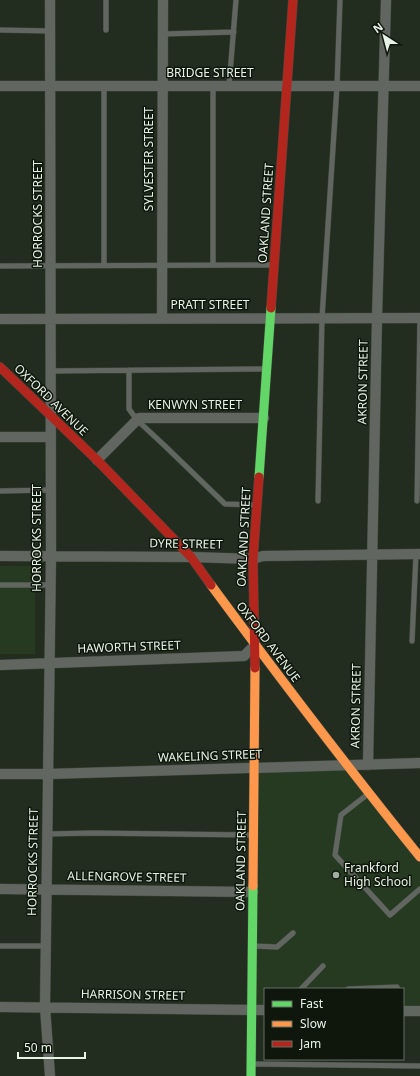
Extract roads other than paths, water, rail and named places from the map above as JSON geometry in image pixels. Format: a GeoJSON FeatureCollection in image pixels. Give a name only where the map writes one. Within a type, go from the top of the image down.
{"type":"FeatureCollection","features":[{"type":"Feature","properties":{"kind":"street","name":"HORROCKS STREET"},"geometry":{"type":"LineString","coordinates":[[50,0],[51,556],[45,946],[45,1007],[50,1076]]}},
{"type":"Feature","properties":{"kind":"street","name":"SYLVESTER STREET"},"geometry":{"type":"LineString","coordinates":[[162,318],[163,0]]}},
{"type":"Feature","properties":{"kind":"street","name":"OAKLAND STREET"},"geometry":{"type":"LineString","coordinates":[[251,1076],[255,645],[253,558],[293,0]]}},
{"type":"Feature","properties":{"kind":"street","name":"AKRON STREET"},"geometry":{"type":"LineString","coordinates":[[368,764],[377,318],[386,0]]}},
{"type":"Feature","properties":{"kind":"street","name":"BRIDGE STREET"},"geometry":{"type":"LineString","coordinates":[[0,86],[420,86]]}},
{"type":"Feature","properties":{"kind":"street","name":"PRATT STREET"},"geometry":{"type":"LineString","coordinates":[[0,319],[420,318]]}},
{"type":"Feature","properties":{"kind":"street","name":"OXFORD AVENUE"},"geometry":{"type":"LineString","coordinates":[[0,367],[97,460],[191,557],[255,645],[346,765],[420,857]]}},
{"type":"Feature","properties":{"kind":"street","name":"KENWYN STREET"},"geometry":{"type":"LineString","coordinates":[[97,460],[139,418],[264,418]]}},
{"type":"Feature","properties":{"kind":"street"},"geometry":{"type":"LineString","coordinates":[[0,437],[51,438]]}},
{"type":"Feature","properties":{"kind":"street","name":"DYRE STREET"},"geometry":{"type":"LineString","coordinates":[[0,556],[253,558],[263,556],[418,554]]}},
{"type":"Feature","properties":{"kind":"street","name":"HAWORTH STREET"},"geometry":{"type":"LineString","coordinates":[[0,665],[244,656],[255,645]]}},
{"type":"Feature","properties":{"kind":"street","name":"WAKELING STREET"},"geometry":{"type":"LineString","coordinates":[[0,774],[48,774],[420,763]]}},
{"type":"Feature","properties":{"kind":"street","name":"ALLENGROVE STREET"},"geometry":{"type":"LineString","coordinates":[[0,889],[253,892]]}},
{"type":"Feature","properties":{"kind":"street","name":"HARRISON STREET"},"geometry":{"type":"LineString","coordinates":[[0,1006],[264,1010]]}},
{"type":"Feature","properties":{"kind":"street"},"geometry":{"type":"LineString","coordinates":[[404,1011],[420,1011]]}},
{"type":"Feature","properties":{"kind":"lane"},"geometry":{"type":"LineString","coordinates":[[106,0],[106,30]]}},
{"type":"Feature","properties":{"kind":"lane"},"geometry":{"type":"LineString","coordinates":[[229,86],[236,0]]}},
{"type":"Feature","properties":{"kind":"lane"},"geometry":{"type":"LineString","coordinates":[[318,501],[322,318],[337,86],[340,0]]}},
{"type":"Feature","properties":{"kind":"lane"},"geometry":{"type":"LineString","coordinates":[[0,30],[51,30]]}},
{"type":"Feature","properties":{"kind":"lane"},"geometry":{"type":"LineString","coordinates":[[162,34],[234,32]]}},
{"type":"Feature","properties":{"kind":"lane"},"geometry":{"type":"LineString","coordinates":[[104,86],[104,265]]}},
{"type":"Feature","properties":{"kind":"lane"},"geometry":{"type":"LineString","coordinates":[[213,86],[213,265]]}},
{"type":"Feature","properties":{"kind":"lane"},"geometry":{"type":"LineString","coordinates":[[0,266],[274,265]]}},
{"type":"Feature","properties":{"kind":"lane"},"geometry":{"type":"LineString","coordinates":[[417,501],[420,318]]}},
{"type":"Feature","properties":{"kind":"lane"},"geometry":{"type":"LineString","coordinates":[[51,371],[267,369]]}},
{"type":"Feature","properties":{"kind":"lane"},"geometry":{"type":"LineString","coordinates":[[128,370],[130,409],[137,420],[225,504],[257,505]]}},
{"type":"Feature","properties":{"kind":"lane"},"geometry":{"type":"LineString","coordinates":[[0,491],[50,490]]}},
{"type":"Feature","properties":{"kind":"lane"},"geometry":{"type":"LineString","coordinates":[[412,641],[418,554]]}},
{"type":"Feature","properties":{"kind":"lane"},"geometry":{"type":"LineString","coordinates":[[0,584],[50,585]]}},
{"type":"Feature","properties":{"kind":"lane"},"geometry":{"type":"LineString","coordinates":[[369,794],[341,815],[335,855],[390,915],[420,889]]}},
{"type":"Feature","properties":{"kind":"lane"},"geometry":{"type":"LineString","coordinates":[[47,834],[93,833],[253,835]]}},
{"type":"Feature","properties":{"kind":"lane"},"geometry":{"type":"LineString","coordinates":[[252,946],[277,947],[293,933]]}},
{"type":"Feature","properties":{"kind":"lane"},"geometry":{"type":"LineString","coordinates":[[0,946],[45,946]]}},
{"type":"Feature","properties":{"kind":"lane"},"geometry":{"type":"LineString","coordinates":[[302,988],[323,966]]}},
{"type":"Feature","properties":{"kind":"lane"},"geometry":{"type":"LineString","coordinates":[[373,988],[398,988]]}},
{"type":"Feature","properties":{"kind":"lane"},"geometry":{"type":"LineString","coordinates":[[251,1064],[420,1066]]}},
{"type":"Feature","properties":{"kind":"place","name":"Frankford High School"},"geometry":{"type":"Point","coordinates":[336,875]}}]}
